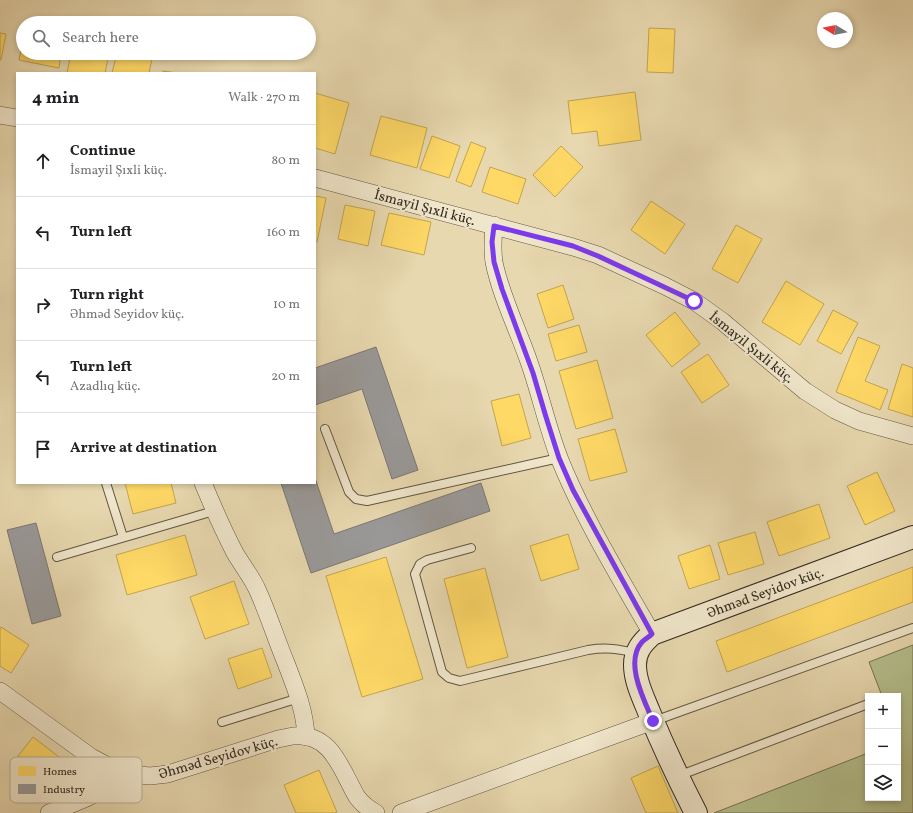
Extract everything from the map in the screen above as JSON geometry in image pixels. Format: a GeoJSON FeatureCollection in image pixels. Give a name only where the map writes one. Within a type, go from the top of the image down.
{"type":"FeatureCollection","features":[{"type":"Feature","properties":{"kind":"street"},"geometry":{"type":"LineString","coordinates":[[0,116],[16,118]]}},
{"type":"Feature","properties":{"kind":"street","name":"İsmayil Şıxli küç."},"geometry":{"type":"LineString","coordinates":[[316,178],[573,246],[598,256],[665,286],[694,301],[722,321],[805,391],[835,410],[859,421],[913,436]]}},
{"type":"Feature","properties":{"kind":"street"},"geometry":{"type":"LineString","coordinates":[[494,226],[492,242],[494,262],[502,289],[533,373],[559,458],[573,490],[652,634]]}},
{"type":"Feature","properties":{"kind":"street"},"geometry":{"type":"LineString","coordinates":[[203,484],[214,511],[236,554],[258,591],[299,698],[305,722],[306,736],[320,741],[330,751],[341,766],[358,798],[368,808],[376,813]]}},
{"type":"Feature","properties":{"kind":"street","name":"Əhməd Seyidov küç."},"geometry":{"type":"LineString","coordinates":[[636,659],[642,642],[652,634],[913,538]]}},
{"type":"Feature","properties":{"kind":"street"},"geometry":{"type":"LineString","coordinates":[[636,659],[640,689],[653,721],[696,813]]}},
{"type":"Feature","properties":{"kind":"street","name":"Əhməd Seyidov küç."},"geometry":{"type":"LineString","coordinates":[[0,691],[91,757]]}},
{"type":"Feature","properties":{"kind":"street"},"geometry":{"type":"LineString","coordinates":[[401,813],[653,721]]}},
{"type":"Feature","properties":{"kind":"street","name":"Əhməd Seyidov küç."},"geometry":{"type":"LineString","coordinates":[[142,775],[168,774],[278,739],[293,736],[306,736]]}},
{"type":"Feature","properties":{"kind":"street"},"geometry":{"type":"LineString","coordinates":[[49,813],[74,803]]}},
{"type":"Feature","properties":{"kind":"lane"},"geometry":{"type":"LineString","coordinates":[[325,429],[349,492],[356,499],[367,501],[559,458]]}},
{"type":"Feature","properties":{"kind":"lane"},"geometry":{"type":"LineString","coordinates":[[106,484],[123,538]]}},
{"type":"Feature","properties":{"kind":"lane"},"geometry":{"type":"LineString","coordinates":[[57,557],[214,511]]}},
{"type":"Feature","properties":{"kind":"lane"},"geometry":{"type":"LineString","coordinates":[[471,548],[427,560],[420,564],[415,574],[442,672],[449,678],[460,682],[588,650],[603,648],[617,648],[636,659]]}},
{"type":"Feature","properties":{"kind":"lane"},"geometry":{"type":"LineString","coordinates":[[653,721],[913,628]]}},
{"type":"Feature","properties":{"kind":"lane"},"geometry":{"type":"LineString","coordinates":[[222,722],[299,698]]}},
{"type":"Feature","properties":{"kind":"lane"},"geometry":{"type":"LineString","coordinates":[[678,776],[865,705]]}},
{"type":"Feature","properties":{"kind":"green space"},"geometry":{"type":"Polygon","coordinates":[[[913,645],[913,813],[714,813],[865,754],[865,801],[901,801],[901,693],[881,693],[869,662],[913,645]]]}},
{"type":"Feature","properties":{"kind":"building: Homes"},"geometry":{"type":"Polygon","coordinates":[[[649,28],[675,29],[673,73],[647,72],[649,28]]]}},
{"type":"Feature","properties":{"kind":"building: Homes"},"geometry":{"type":"Polygon","coordinates":[[[0,33],[6,34],[1,60],[0,60],[0,33]]]}},
{"type":"Feature","properties":{"kind":"building: Homes"},"geometry":{"type":"Polygon","coordinates":[[[19,60],[60,60],[59,68],[19,60]]]}},
{"type":"Feature","properties":{"kind":"building: Homes"},"geometry":{"type":"Polygon","coordinates":[[[70,60],[108,60],[105,72],[67,72],[70,60]]]}},
{"type":"Feature","properties":{"kind":"building: Homes"},"geometry":{"type":"Polygon","coordinates":[[[115,60],[152,60],[149,72],[112,72],[115,60]]]}},
{"type":"Feature","properties":{"kind":"building: Homes"},"geometry":{"type":"Polygon","coordinates":[[[635,92],[641,140],[599,146],[597,131],[572,134],[568,101],[635,92]]]}},
{"type":"Feature","properties":{"kind":"building: Homes"},"geometry":{"type":"Polygon","coordinates":[[[316,93],[349,103],[335,154],[316,148],[316,93]]]}},
{"type":"Feature","properties":{"kind":"building: Homes"},"geometry":{"type":"Polygon","coordinates":[[[381,116],[427,128],[417,168],[370,155],[381,116]]]}},
{"type":"Feature","properties":{"kind":"building: Homes"},"geometry":{"type":"Polygon","coordinates":[[[432,136],[460,146],[449,178],[420,169],[432,136]]]}},
{"type":"Feature","properties":{"kind":"building: Homes"},"geometry":{"type":"Polygon","coordinates":[[[471,142],[486,148],[471,187],[456,181],[471,142]]]}},
{"type":"Feature","properties":{"kind":"building: Homes"},"geometry":{"type":"Polygon","coordinates":[[[561,146],[583,167],[555,197],[533,175],[561,146]]]}},
{"type":"Feature","properties":{"kind":"building: Homes"},"geometry":{"type":"Polygon","coordinates":[[[490,167],[526,179],[518,204],[482,192],[490,167]]]}},
{"type":"Feature","properties":{"kind":"building: Homes"},"geometry":{"type":"Polygon","coordinates":[[[316,196],[326,198],[316,242],[316,196]]]}},
{"type":"Feature","properties":{"kind":"building: Homes"},"geometry":{"type":"Polygon","coordinates":[[[651,201],[685,224],[665,254],[631,230],[651,201]]]}},
{"type":"Feature","properties":{"kind":"building: Homes"},"geometry":{"type":"Polygon","coordinates":[[[345,205],[375,211],[368,246],[338,239],[345,205]]]}},
{"type":"Feature","properties":{"kind":"building: Homes"},"geometry":{"type":"Polygon","coordinates":[[[389,213],[431,222],[424,255],[381,245],[389,213]]]}},
{"type":"Feature","properties":{"kind":"building: Homes"},"geometry":{"type":"Polygon","coordinates":[[[736,225],[762,239],[738,283],[712,269],[736,225]]]}},
{"type":"Feature","properties":{"kind":"building: Homes"},"geometry":{"type":"Polygon","coordinates":[[[786,281],[824,304],[800,345],[762,322],[786,281]]]}},
{"type":"Feature","properties":{"kind":"building: Homes"},"geometry":{"type":"Polygon","coordinates":[[[563,285],[574,319],[548,328],[537,294],[563,285]]]}},
{"type":"Feature","properties":{"kind":"building: Homes"},"geometry":{"type":"Polygon","coordinates":[[[833,310],[858,323],[841,354],[817,341],[833,310]]]}},
{"type":"Feature","properties":{"kind":"building: Homes"},"geometry":{"type":"Polygon","coordinates":[[[675,312],[700,344],[672,367],[646,335],[675,312]]]}},
{"type":"Feature","properties":{"kind":"building: Homes"},"geometry":{"type":"Polygon","coordinates":[[[579,325],[587,352],[556,361],[548,334],[579,325]]]}},
{"type":"Feature","properties":{"kind":"building: Homes"},"geometry":{"type":"Polygon","coordinates":[[[858,337],[880,346],[865,381],[888,390],[880,410],[836,392],[858,337]]]}},
{"type":"Feature","properties":{"kind":"building: Homes"},"geometry":{"type":"Polygon","coordinates":[[[708,354],[729,385],[702,403],[681,372],[708,354]]]}},
{"type":"Feature","properties":{"kind":"building: Homes"},"geometry":{"type":"Polygon","coordinates":[[[597,360],[613,418],[576,429],[559,371],[597,360]]]}},
{"type":"Feature","properties":{"kind":"building: Homes"},"geometry":{"type":"Polygon","coordinates":[[[902,364],[913,368],[913,417],[888,409],[902,364]]]}},
{"type":"Feature","properties":{"kind":"building: Homes"},"geometry":{"type":"Polygon","coordinates":[[[519,394],[531,438],[502,446],[491,401],[519,394]]]}},
{"type":"Feature","properties":{"kind":"building: Homes"},"geometry":{"type":"Polygon","coordinates":[[[615,429],[627,472],[590,481],[578,439],[615,429]]]}},
{"type":"Feature","properties":{"kind":"building: Homes"},"geometry":{"type":"Polygon","coordinates":[[[877,472],[895,511],[865,525],[847,486],[877,472]]]}},
{"type":"Feature","properties":{"kind":"building: Homes"},"geometry":{"type":"Polygon","coordinates":[[[125,484],[171,484],[176,503],[133,514],[125,484]]]}},
{"type":"Feature","properties":{"kind":"building: Homes"},"geometry":{"type":"Polygon","coordinates":[[[819,504],[830,538],[779,556],[767,522],[819,504]]]}},
{"type":"Feature","properties":{"kind":"building: Homes"},"geometry":{"type":"Polygon","coordinates":[[[755,532],[764,564],[728,575],[718,543],[755,532]]]}},
{"type":"Feature","properties":{"kind":"building: Homes"},"geometry":{"type":"Polygon","coordinates":[[[568,534],[579,569],[541,581],[530,546],[568,534]]]}},
{"type":"Feature","properties":{"kind":"building: Homes"},"geometry":{"type":"Polygon","coordinates":[[[185,535],[197,575],[127,595],[116,555],[185,535]]]}},
{"type":"Feature","properties":{"kind":"building: Homes"},"geometry":{"type":"Polygon","coordinates":[[[710,545],[720,579],[689,589],[678,556],[710,545]]]}},
{"type":"Feature","properties":{"kind":"building: Homes"},"geometry":{"type":"Polygon","coordinates":[[[386,557],[423,679],[362,697],[326,576],[386,557]]]}},
{"type":"Feature","properties":{"kind":"building: Homes"},"geometry":{"type":"Polygon","coordinates":[[[913,567],[913,602],[727,672],[716,641],[913,567]]]}},
{"type":"Feature","properties":{"kind":"building: Homes"},"geometry":{"type":"Polygon","coordinates":[[[485,568],[508,657],[467,668],[444,579],[485,568]]]}},
{"type":"Feature","properties":{"kind":"building: Homes"},"geometry":{"type":"Polygon","coordinates":[[[234,581],[249,624],[205,639],[190,597],[234,581]]]}},
{"type":"Feature","properties":{"kind":"building: Homes"},"geometry":{"type":"Polygon","coordinates":[[[1,627],[29,645],[11,673],[0,666],[1,627]]]}},
{"type":"Feature","properties":{"kind":"building: Homes"},"geometry":{"type":"Polygon","coordinates":[[[262,648],[272,677],[238,689],[228,659],[262,648]]]}},
{"type":"Feature","properties":{"kind":"building: Homes"},"geometry":{"type":"Polygon","coordinates":[[[33,737],[59,757],[19,757],[18,756],[33,737]]]}},
{"type":"Feature","properties":{"kind":"building: Homes"},"geometry":{"type":"Polygon","coordinates":[[[658,766],[678,813],[646,813],[631,778],[658,766]]]}},
{"type":"Feature","properties":{"kind":"building: Homes"},"geometry":{"type":"Polygon","coordinates":[[[319,770],[337,812],[296,813],[284,785],[319,770]]]}},
{"type":"Feature","properties":{"kind":"building: Industry"},"geometry":{"type":"Polygon","coordinates":[[[376,347],[418,470],[392,479],[362,389],[316,405],[316,368],[376,347]]]}},
{"type":"Feature","properties":{"kind":"building: Industry"},"geometry":{"type":"Polygon","coordinates":[[[316,481],[334,534],[481,483],[490,511],[311,573],[281,484],[316,484],[316,481]]]}},
{"type":"Feature","properties":{"kind":"building: Industry"},"geometry":{"type":"Polygon","coordinates":[[[36,523],[61,616],[32,624],[7,530],[36,523]]]}},
{"type":"Feature","properties":{"kind":"route"},"geometry":{"type":"LineString","coordinates":[[653,721],[640,689],[635,665],[637,654],[642,642],[652,634],[573,490],[559,458],[533,373],[502,289],[494,262],[492,242],[494,226],[573,246],[665,286],[694,301]]}}]}
